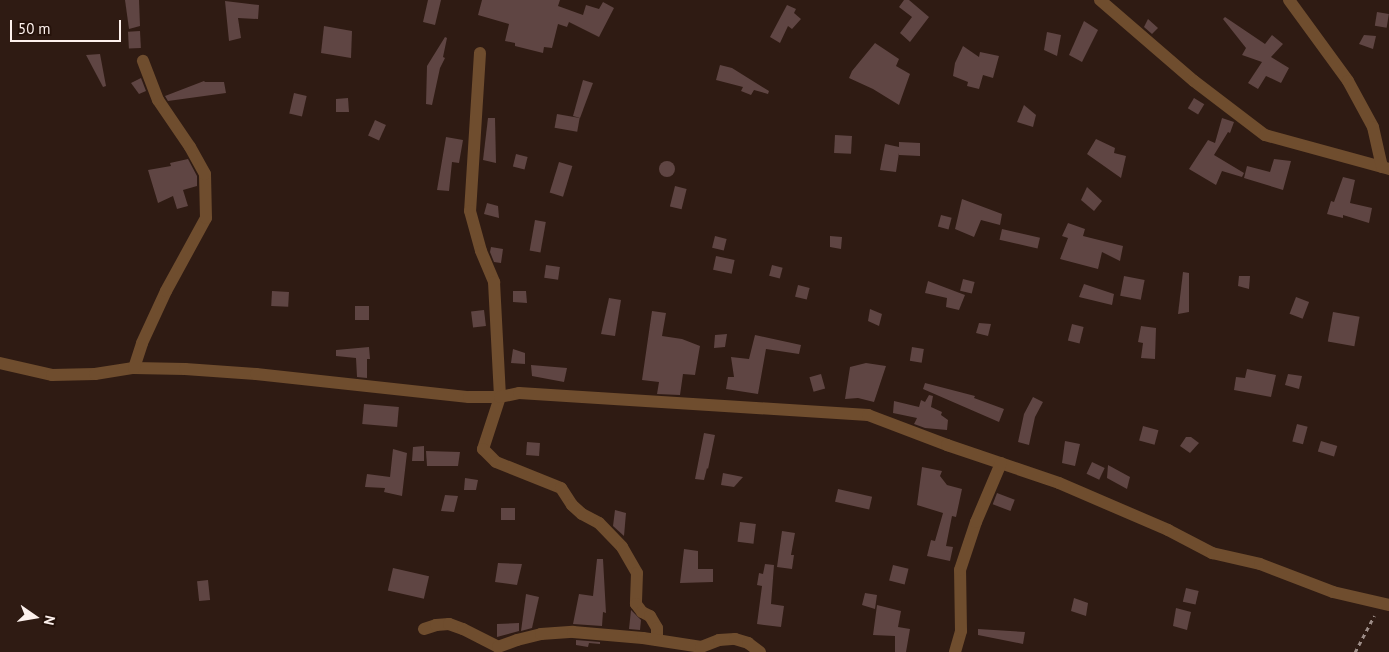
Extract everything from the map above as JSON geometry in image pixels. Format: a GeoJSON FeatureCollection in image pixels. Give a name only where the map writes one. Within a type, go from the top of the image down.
{"type":"FeatureCollection","features":[{"type":"Feature","properties":{"kind":"street"},"geometry":{"type":"LineString","coordinates":[[1100,0],[1194,82],[1265,135],[1386,168]]}},
{"type":"Feature","properties":{"kind":"street"},"geometry":{"type":"LineString","coordinates":[[1289,0],[1348,81],[1373,127],[1386,168]]}},
{"type":"Feature","properties":{"kind":"street"},"geometry":{"type":"LineString","coordinates":[[480,53],[470,211],[481,251],[494,282],[500,397],[483,449],[496,462],[561,488],[572,505],[582,514],[598,523],[622,547],[637,573],[636,604],[642,612],[650,616],[657,628],[657,640]]}},
{"type":"Feature","properties":{"kind":"street"},"geometry":{"type":"LineString","coordinates":[[134,368],[142,343],[166,291],[206,218],[205,174],[190,147],[158,100],[143,61]]}},
{"type":"Feature","properties":{"kind":"street"},"geometry":{"type":"LineString","coordinates":[[0,363],[52,375],[95,374],[134,368],[256,374],[469,397],[500,397],[519,393],[547,394],[868,415],[1059,483],[1168,530],[1212,552],[1260,564],[1333,592],[1388,605]]}},
{"type":"Feature","properties":{"kind":"street"},"geometry":{"type":"LineString","coordinates":[[956,652],[961,631],[960,570],[976,522],[1001,463]]}},
{"type":"Feature","properties":{"kind":"street"},"geometry":{"type":"LineString","coordinates":[[424,629],[436,625],[449,624],[498,647],[517,640],[557,632],[622,635],[701,647],[719,640],[735,639],[748,643],[760,652]]}},
{"type":"Feature","properties":{"kind":"path"},"geometry":{"type":"LineString","coordinates":[[1355,652],[1372,617],[1388,605]]}},
{"type":"Feature","properties":{"kind":"building"},"geometry":{"type":"Polygon","coordinates":[[[125,0],[139,0],[140,26],[129,29],[125,0]]]}},
{"type":"Feature","properties":{"kind":"building"},"geometry":{"type":"Polygon","coordinates":[[[428,0],[441,0],[435,25],[423,22],[428,0]]]}},
{"type":"Feature","properties":{"kind":"building"},"geometry":{"type":"Polygon","coordinates":[[[482,0],[560,0],[558,6],[583,15],[586,5],[599,9],[603,2],[614,8],[599,37],[569,22],[567,27],[558,24],[552,48],[544,47],[543,53],[515,46],[515,43],[505,41],[509,24],[478,15],[482,0]]]}},
{"type":"Feature","properties":{"kind":"building"},"geometry":{"type":"Polygon","coordinates":[[[904,0],[909,0],[929,17],[910,42],[900,33],[912,17],[899,7],[904,0]]]}},
{"type":"Feature","properties":{"kind":"building"},"geometry":{"type":"Polygon","coordinates":[[[225,1],[259,5],[258,19],[238,18],[241,38],[229,41],[225,1]]]}},
{"type":"Feature","properties":{"kind":"building"},"geometry":{"type":"Polygon","coordinates":[[[787,5],[796,9],[794,13],[801,19],[792,29],[788,26],[780,43],[770,37],[787,5]]]}},
{"type":"Feature","properties":{"kind":"building"},"geometry":{"type":"Polygon","coordinates":[[[1377,12],[1389,14],[1387,28],[1375,26],[1377,12]]]}},
{"type":"Feature","properties":{"kind":"building"},"geometry":{"type":"Polygon","coordinates":[[[1225,17],[1265,44],[1272,35],[1283,44],[1271,57],[1289,68],[1281,83],[1266,76],[1258,89],[1248,83],[1262,62],[1242,55],[1246,48],[1223,19],[1225,17]]]}},
{"type":"Feature","properties":{"kind":"building"},"geometry":{"type":"Polygon","coordinates":[[[1148,19],[1158,28],[1152,34],[1144,27],[1148,19]]]}},
{"type":"Feature","properties":{"kind":"building"},"geometry":{"type":"Polygon","coordinates":[[[1084,21],[1098,30],[1082,62],[1069,55],[1084,21]]]}},
{"type":"Feature","properties":{"kind":"building"},"geometry":{"type":"Polygon","coordinates":[[[324,26],[352,31],[351,58],[321,53],[324,26]]]}},
{"type":"Feature","properties":{"kind":"building"},"geometry":{"type":"Polygon","coordinates":[[[140,31],[141,48],[129,49],[128,32],[140,31]]]}},
{"type":"Feature","properties":{"kind":"building"},"geometry":{"type":"Polygon","coordinates":[[[1047,32],[1061,35],[1057,56],[1044,50],[1047,32]]]}},
{"type":"Feature","properties":{"kind":"building"},"geometry":{"type":"Polygon","coordinates":[[[1364,35],[1376,36],[1373,49],[1359,44],[1364,35]]]}},
{"type":"Feature","properties":{"kind":"building"},"geometry":{"type":"Polygon","coordinates":[[[445,37],[447,38],[443,57],[445,58],[440,68],[432,105],[426,104],[427,66],[445,37]]]}},
{"type":"Feature","properties":{"kind":"building"},"geometry":{"type":"Polygon","coordinates":[[[875,43],[899,59],[896,66],[910,74],[899,105],[873,89],[849,78],[852,71],[875,43]]]}},
{"type":"Feature","properties":{"kind":"building"},"geometry":{"type":"Polygon","coordinates":[[[963,46],[979,57],[980,52],[999,56],[993,78],[983,75],[979,89],[967,86],[968,82],[953,76],[955,63],[963,46]]]}},
{"type":"Feature","properties":{"kind":"building"},"geometry":{"type":"Polygon","coordinates":[[[100,54],[106,86],[103,87],[86,55],[100,54]]]}},
{"type":"Feature","properties":{"kind":"building"},"geometry":{"type":"Polygon","coordinates":[[[720,65],[732,68],[769,91],[768,94],[754,90],[751,95],[741,91],[743,87],[716,80],[720,65]]]}},
{"type":"Feature","properties":{"kind":"building"},"geometry":{"type":"Polygon","coordinates":[[[141,78],[146,91],[139,94],[131,83],[141,78]]]}},
{"type":"Feature","properties":{"kind":"building"},"geometry":{"type":"Polygon","coordinates":[[[583,80],[593,83],[580,118],[573,116],[583,80]]]}},
{"type":"Feature","properties":{"kind":"building"},"geometry":{"type":"Polygon","coordinates":[[[204,81],[224,82],[226,93],[168,101],[165,96],[204,81]]]}},
{"type":"Feature","properties":{"kind":"building"},"geometry":{"type":"Polygon","coordinates":[[[294,93],[307,96],[302,116],[289,113],[294,93]]]}},
{"type":"Feature","properties":{"kind":"building"},"geometry":{"type":"Polygon","coordinates":[[[348,98],[349,112],[336,112],[336,99],[348,98]]]}},
{"type":"Feature","properties":{"kind":"building"},"geometry":{"type":"Polygon","coordinates":[[[1194,98],[1204,104],[1198,114],[1188,108],[1194,98]]]}},
{"type":"Feature","properties":{"kind":"building"},"geometry":{"type":"Polygon","coordinates":[[[1024,105],[1036,115],[1033,127],[1017,122],[1024,105]]]}},
{"type":"Feature","properties":{"kind":"building"},"geometry":{"type":"Polygon","coordinates":[[[557,114],[580,118],[577,132],[555,128],[557,114]]]}},
{"type":"Feature","properties":{"kind":"building"},"geometry":{"type":"Polygon","coordinates":[[[488,118],[495,118],[496,163],[483,160],[488,118]]]}},
{"type":"Feature","properties":{"kind":"building"},"geometry":{"type":"Polygon","coordinates":[[[1222,118],[1234,122],[1230,133],[1228,132],[1214,155],[1244,173],[1242,177],[1222,171],[1216,185],[1189,169],[1208,140],[1215,143],[1222,118]]]}},
{"type":"Feature","properties":{"kind":"building"},"geometry":{"type":"Polygon","coordinates":[[[375,120],[386,125],[379,140],[368,136],[375,120]]]}},
{"type":"Feature","properties":{"kind":"building"},"geometry":{"type":"Polygon","coordinates":[[[835,135],[852,136],[851,154],[834,153],[835,135]]]}},
{"type":"Feature","properties":{"kind":"building"},"geometry":{"type":"Polygon","coordinates":[[[446,137],[463,140],[459,163],[452,162],[449,191],[437,190],[446,137]]]}},
{"type":"Feature","properties":{"kind":"building"},"geometry":{"type":"Polygon","coordinates":[[[1096,139],[1115,148],[1114,153],[1126,156],[1121,178],[1087,154],[1096,139]]]}},
{"type":"Feature","properties":{"kind":"building"},"geometry":{"type":"Polygon","coordinates":[[[899,142],[920,143],[920,156],[899,155],[899,153],[896,172],[880,170],[885,144],[899,147],[899,142]]]}},
{"type":"Feature","properties":{"kind":"building"},"geometry":{"type":"Polygon","coordinates":[[[516,154],[528,157],[524,170],[513,167],[516,154]]]}},
{"type":"Feature","properties":{"kind":"building"},"geometry":{"type":"Polygon","coordinates":[[[188,159],[197,176],[197,186],[183,190],[188,206],[177,209],[173,196],[158,203],[148,170],[171,166],[170,163],[188,159]]]}},
{"type":"Feature","properties":{"kind":"building"},"geometry":{"type":"Polygon","coordinates":[[[1274,159],[1291,161],[1283,190],[1244,178],[1247,166],[1270,172],[1274,159]]]}},
{"type":"Feature","properties":{"kind":"building"},"geometry":{"type":"Polygon","coordinates":[[[667,161],[675,169],[667,177],[659,169],[667,161]]]}},
{"type":"Feature","properties":{"kind":"building"},"geometry":{"type":"Polygon","coordinates":[[[559,162],[572,166],[563,197],[550,193],[559,162]]]}},
{"type":"Feature","properties":{"kind":"building"},"geometry":{"type":"Polygon","coordinates":[[[1343,177],[1355,180],[1350,203],[1372,208],[1369,223],[1343,215],[1343,218],[1327,214],[1331,201],[1334,202],[1343,177]]]}},
{"type":"Feature","properties":{"kind":"building"},"geometry":{"type":"Polygon","coordinates":[[[675,186],[687,189],[682,209],[670,206],[675,186]]]}},
{"type":"Feature","properties":{"kind":"building"},"geometry":{"type":"Polygon","coordinates":[[[1087,187],[1102,201],[1094,211],[1081,200],[1087,187]]]}},
{"type":"Feature","properties":{"kind":"building"},"geometry":{"type":"Polygon","coordinates":[[[962,199],[1002,214],[1000,225],[981,220],[974,237],[955,229],[962,199]]]}},
{"type":"Feature","properties":{"kind":"building"},"geometry":{"type":"Polygon","coordinates":[[[487,203],[498,206],[499,218],[484,214],[487,203]]]}},
{"type":"Feature","properties":{"kind":"building"},"geometry":{"type":"Polygon","coordinates":[[[941,215],[952,218],[949,229],[938,227],[941,215]]]}},
{"type":"Feature","properties":{"kind":"building"},"geometry":{"type":"Polygon","coordinates":[[[535,220],[546,222],[540,252],[530,251],[535,220]]]}},
{"type":"Feature","properties":{"kind":"building"},"geometry":{"type":"Polygon","coordinates":[[[1068,223],[1085,229],[1083,236],[1123,246],[1120,261],[1102,252],[1098,269],[1060,259],[1068,238],[1062,236],[1068,223]]]}},
{"type":"Feature","properties":{"kind":"building"},"geometry":{"type":"Polygon","coordinates":[[[1002,229],[1040,238],[1038,248],[1000,240],[1002,229]]]}},
{"type":"Feature","properties":{"kind":"building"},"geometry":{"type":"Polygon","coordinates":[[[715,236],[727,239],[724,251],[712,248],[715,236]]]}},
{"type":"Feature","properties":{"kind":"building"},"geometry":{"type":"Polygon","coordinates":[[[830,236],[842,237],[841,249],[830,247],[830,236]]]}},
{"type":"Feature","properties":{"kind":"building"},"geometry":{"type":"Polygon","coordinates":[[[491,247],[503,249],[501,263],[494,262],[490,252],[491,247]]]}},
{"type":"Feature","properties":{"kind":"building"},"geometry":{"type":"Polygon","coordinates":[[[716,256],[735,260],[732,274],[713,270],[716,256]]]}},
{"type":"Feature","properties":{"kind":"building"},"geometry":{"type":"Polygon","coordinates":[[[546,265],[560,267],[558,280],[544,278],[546,265]]]}},
{"type":"Feature","properties":{"kind":"building"},"geometry":{"type":"Polygon","coordinates":[[[772,265],[783,268],[780,278],[769,276],[772,265]]]}},
{"type":"Feature","properties":{"kind":"building"},"geometry":{"type":"Polygon","coordinates":[[[1183,272],[1189,273],[1189,312],[1178,314],[1183,272]]]}},
{"type":"Feature","properties":{"kind":"building"},"geometry":{"type":"Polygon","coordinates":[[[1124,276],[1145,280],[1141,300],[1120,296],[1124,276]]]}},
{"type":"Feature","properties":{"kind":"building"},"geometry":{"type":"Polygon","coordinates":[[[1239,276],[1250,276],[1249,289],[1238,286],[1239,276]]]}},
{"type":"Feature","properties":{"kind":"building"},"geometry":{"type":"Polygon","coordinates":[[[963,279],[975,282],[972,294],[960,291],[963,279]]]}},
{"type":"Feature","properties":{"kind":"building"},"geometry":{"type":"Polygon","coordinates":[[[928,281],[965,295],[959,310],[946,307],[947,298],[925,293],[928,281]]]}},
{"type":"Feature","properties":{"kind":"building"},"geometry":{"type":"Polygon","coordinates":[[[1084,284],[1114,294],[1112,305],[1079,297],[1084,284]]]}},
{"type":"Feature","properties":{"kind":"building"},"geometry":{"type":"Polygon","coordinates":[[[798,285],[810,288],[807,300],[795,297],[798,285]]]}},
{"type":"Feature","properties":{"kind":"building"},"geometry":{"type":"Polygon","coordinates":[[[272,291],[289,292],[288,307],[271,306],[272,291]]]}},
{"type":"Feature","properties":{"kind":"building"},"geometry":{"type":"Polygon","coordinates":[[[513,291],[526,291],[527,303],[513,302],[513,291]]]}},
{"type":"Feature","properties":{"kind":"building"},"geometry":{"type":"Polygon","coordinates":[[[1296,297],[1309,302],[1303,319],[1290,314],[1296,297]]]}},
{"type":"Feature","properties":{"kind":"building"},"geometry":{"type":"Polygon","coordinates":[[[609,298],[621,300],[615,336],[601,334],[609,298]]]}},
{"type":"Feature","properties":{"kind":"building"},"geometry":{"type":"Polygon","coordinates":[[[355,306],[369,306],[369,320],[355,320],[355,306]]]}},
{"type":"Feature","properties":{"kind":"building"},"geometry":{"type":"Polygon","coordinates":[[[870,309],[882,314],[879,326],[868,321],[870,309]]]}},
{"type":"Feature","properties":{"kind":"building"},"geometry":{"type":"Polygon","coordinates":[[[484,310],[486,326],[473,327],[471,312],[484,310]]]}},
{"type":"Feature","properties":{"kind":"building"},"geometry":{"type":"Polygon","coordinates":[[[652,311],[666,313],[662,336],[682,339],[700,346],[695,375],[683,374],[680,395],[657,394],[659,382],[642,380],[652,311]]]}},
{"type":"Feature","properties":{"kind":"building"},"geometry":{"type":"Polygon","coordinates":[[[1333,312],[1360,317],[1354,346],[1328,342],[1333,312]]]}},
{"type":"Feature","properties":{"kind":"building"},"geometry":{"type":"Polygon","coordinates":[[[979,323],[991,324],[988,336],[976,333],[979,323]]]}},
{"type":"Feature","properties":{"kind":"building"},"geometry":{"type":"Polygon","coordinates":[[[1072,324],[1084,327],[1080,343],[1068,340],[1072,324]]]}},
{"type":"Feature","properties":{"kind":"building"},"geometry":{"type":"Polygon","coordinates":[[[1141,326],[1156,328],[1155,359],[1141,358],[1143,343],[1138,342],[1141,326]]]}},
{"type":"Feature","properties":{"kind":"building"},"geometry":{"type":"Polygon","coordinates":[[[727,334],[725,347],[714,348],[715,335],[727,334]]]}},
{"type":"Feature","properties":{"kind":"building"},"geometry":{"type":"Polygon","coordinates":[[[755,335],[801,345],[799,354],[766,349],[758,394],[726,389],[728,377],[734,377],[731,357],[749,359],[755,335]]]}},
{"type":"Feature","properties":{"kind":"building"},"geometry":{"type":"Polygon","coordinates":[[[369,347],[370,359],[367,359],[367,378],[357,377],[356,358],[336,356],[336,350],[369,347]]]}},
{"type":"Feature","properties":{"kind":"building"},"geometry":{"type":"Polygon","coordinates":[[[912,347],[924,349],[922,363],[910,361],[912,347]]]}},
{"type":"Feature","properties":{"kind":"building"},"geometry":{"type":"Polygon","coordinates":[[[513,349],[525,353],[525,364],[511,363],[513,349]]]}},
{"type":"Feature","properties":{"kind":"building"},"geometry":{"type":"Polygon","coordinates":[[[866,363],[886,366],[874,402],[858,398],[845,399],[850,367],[866,363]]]}},
{"type":"Feature","properties":{"kind":"building"},"geometry":{"type":"Polygon","coordinates":[[[531,365],[567,368],[564,382],[532,376],[531,365]]]}},
{"type":"Feature","properties":{"kind":"building"},"geometry":{"type":"Polygon","coordinates":[[[1247,369],[1276,375],[1271,397],[1234,390],[1236,377],[1245,378],[1247,369]]]}},
{"type":"Feature","properties":{"kind":"building"},"geometry":{"type":"Polygon","coordinates":[[[821,374],[825,388],[814,392],[809,377],[821,374]]]}},
{"type":"Feature","properties":{"kind":"building"},"geometry":{"type":"Polygon","coordinates":[[[1288,374],[1302,376],[1299,389],[1285,385],[1288,374]]]}},
{"type":"Feature","properties":{"kind":"building"},"geometry":{"type":"Polygon","coordinates":[[[925,383],[975,396],[974,398],[1004,409],[999,422],[923,389],[925,383]]]}},
{"type":"Feature","properties":{"kind":"building"},"geometry":{"type":"Polygon","coordinates":[[[929,395],[933,396],[931,407],[942,412],[941,415],[948,420],[947,430],[925,428],[914,424],[917,418],[893,413],[894,401],[919,407],[921,400],[925,402],[929,395]]]}},
{"type":"Feature","properties":{"kind":"building"},"geometry":{"type":"Polygon","coordinates":[[[1033,397],[1043,402],[1035,417],[1029,445],[1018,442],[1024,414],[1033,397]]]}},
{"type":"Feature","properties":{"kind":"building"},"geometry":{"type":"Polygon","coordinates":[[[364,404],[399,407],[397,427],[362,424],[364,404]]]}},
{"type":"Feature","properties":{"kind":"building"},"geometry":{"type":"Polygon","coordinates":[[[1297,424],[1308,427],[1303,444],[1292,441],[1297,424]]]}},
{"type":"Feature","properties":{"kind":"building"},"geometry":{"type":"Polygon","coordinates":[[[1143,426],[1158,430],[1155,445],[1139,440],[1143,426]]]}},
{"type":"Feature","properties":{"kind":"building"},"geometry":{"type":"Polygon","coordinates":[[[704,433],[715,435],[704,480],[695,479],[704,433]]]}},
{"type":"Feature","properties":{"kind":"building"},"geometry":{"type":"Polygon","coordinates":[[[1186,437],[1191,437],[1199,443],[1190,453],[1180,446],[1186,437]]]}},
{"type":"Feature","properties":{"kind":"building"},"geometry":{"type":"Polygon","coordinates":[[[1065,441],[1080,444],[1075,466],[1062,463],[1065,441]]]}},
{"type":"Feature","properties":{"kind":"building"},"geometry":{"type":"Polygon","coordinates":[[[1321,441],[1337,446],[1334,456],[1318,452],[1321,441]]]}},
{"type":"Feature","properties":{"kind":"building"},"geometry":{"type":"Polygon","coordinates":[[[527,442],[540,443],[539,456],[526,455],[527,442]]]}},
{"type":"Feature","properties":{"kind":"building"},"geometry":{"type":"Polygon","coordinates":[[[424,446],[424,461],[412,461],[413,447],[424,446]]]}},
{"type":"Feature","properties":{"kind":"building"},"geometry":{"type":"Polygon","coordinates":[[[393,449],[407,453],[402,496],[384,492],[385,488],[365,487],[367,474],[390,477],[393,449]]]}},
{"type":"Feature","properties":{"kind":"building"},"geometry":{"type":"Polygon","coordinates":[[[426,451],[460,452],[458,466],[427,466],[426,451]]]}},
{"type":"Feature","properties":{"kind":"building"},"geometry":{"type":"Polygon","coordinates":[[[1092,462],[1105,468],[1099,480],[1087,474],[1092,462]]]}},
{"type":"Feature","properties":{"kind":"building"},"geometry":{"type":"Polygon","coordinates":[[[1108,465],[1130,477],[1127,489],[1107,478],[1108,465]]]}},
{"type":"Feature","properties":{"kind":"building"},"geometry":{"type":"Polygon","coordinates":[[[922,467],[942,471],[940,476],[947,485],[962,489],[956,517],[952,516],[946,546],[953,547],[950,561],[927,556],[931,540],[935,541],[943,513],[917,505],[922,467]]]}},
{"type":"Feature","properties":{"kind":"building"},"geometry":{"type":"Polygon","coordinates":[[[723,473],[743,477],[734,487],[721,485],[723,473]]]}},
{"type":"Feature","properties":{"kind":"building"},"geometry":{"type":"Polygon","coordinates":[[[465,478],[478,480],[476,490],[464,490],[465,478]]]}},
{"type":"Feature","properties":{"kind":"building"},"geometry":{"type":"Polygon","coordinates":[[[838,489],[872,497],[869,510],[835,502],[838,489]]]}},
{"type":"Feature","properties":{"kind":"building"},"geometry":{"type":"Polygon","coordinates":[[[997,493],[1015,500],[1010,511],[993,504],[997,493]]]}},
{"type":"Feature","properties":{"kind":"building"},"geometry":{"type":"Polygon","coordinates":[[[445,495],[458,496],[454,512],[441,511],[445,495]]]}},
{"type":"Feature","properties":{"kind":"building"},"geometry":{"type":"Polygon","coordinates":[[[501,508],[515,508],[515,520],[501,520],[501,508]]]}},
{"type":"Feature","properties":{"kind":"building"},"geometry":{"type":"Polygon","coordinates":[[[615,510],[626,513],[624,536],[613,526],[615,510]]]}},
{"type":"Feature","properties":{"kind":"building"},"geometry":{"type":"Polygon","coordinates":[[[740,522],[756,524],[753,544],[738,542],[740,522]]]}},
{"type":"Feature","properties":{"kind":"building"},"geometry":{"type":"Polygon","coordinates":[[[782,531],[795,533],[791,555],[794,555],[792,569],[777,567],[782,531]]]}},
{"type":"Feature","properties":{"kind":"building"},"geometry":{"type":"Polygon","coordinates":[[[684,549],[698,551],[698,569],[713,569],[713,582],[680,583],[684,549]]]}},
{"type":"Feature","properties":{"kind":"building"},"geometry":{"type":"Polygon","coordinates":[[[597,559],[603,559],[606,613],[603,612],[602,626],[573,624],[579,594],[593,596],[597,559]]]}},
{"type":"Feature","properties":{"kind":"building"},"geometry":{"type":"Polygon","coordinates":[[[498,563],[522,564],[517,585],[495,582],[498,563]]]}},
{"type":"Feature","properties":{"kind":"building"},"geometry":{"type":"Polygon","coordinates":[[[765,564],[774,565],[771,604],[784,606],[781,627],[757,624],[762,586],[757,585],[759,573],[763,574],[765,564]]]}},
{"type":"Feature","properties":{"kind":"building"},"geometry":{"type":"Polygon","coordinates":[[[893,565],[909,569],[905,584],[889,581],[893,565]]]}},
{"type":"Feature","properties":{"kind":"building"},"geometry":{"type":"Polygon","coordinates":[[[393,568],[429,576],[424,599],[388,590],[393,568]]]}},
{"type":"Feature","properties":{"kind":"building"},"geometry":{"type":"Polygon","coordinates":[[[208,580],[210,600],[199,601],[197,581],[208,580]]]}},
{"type":"Feature","properties":{"kind":"building"},"geometry":{"type":"Polygon","coordinates":[[[1186,588],[1199,591],[1196,605],[1183,602],[1186,588]]]}},
{"type":"Feature","properties":{"kind":"building"},"geometry":{"type":"Polygon","coordinates":[[[865,593],[877,595],[875,609],[862,605],[865,593]]]}},
{"type":"Feature","properties":{"kind":"building"},"geometry":{"type":"Polygon","coordinates":[[[526,594],[539,597],[532,628],[521,631],[526,594]]]}},
{"type":"Feature","properties":{"kind":"building"},"geometry":{"type":"Polygon","coordinates":[[[1074,598],[1088,603],[1086,616],[1071,611],[1074,598]]]}},
{"type":"Feature","properties":{"kind":"building"},"geometry":{"type":"Polygon","coordinates":[[[877,605],[901,611],[898,627],[910,629],[906,652],[895,652],[895,636],[873,635],[877,605]]]}},
{"type":"Feature","properties":{"kind":"building"},"geometry":{"type":"Polygon","coordinates":[[[1176,608],[1191,612],[1187,630],[1173,626],[1176,608]]]}},
{"type":"Feature","properties":{"kind":"building"},"geometry":{"type":"Polygon","coordinates":[[[631,610],[641,620],[640,630],[629,629],[631,610]]]}},
{"type":"Feature","properties":{"kind":"building"},"geometry":{"type":"Polygon","coordinates":[[[519,623],[519,631],[497,637],[497,624],[519,623]]]}},
{"type":"Feature","properties":{"kind":"building"},"geometry":{"type":"Polygon","coordinates":[[[978,629],[1025,632],[1023,644],[978,635],[978,629]]]}},
{"type":"Feature","properties":{"kind":"building"},"geometry":{"type":"Polygon","coordinates":[[[576,640],[600,642],[600,644],[589,643],[588,647],[576,645],[576,640]]]}}]}
